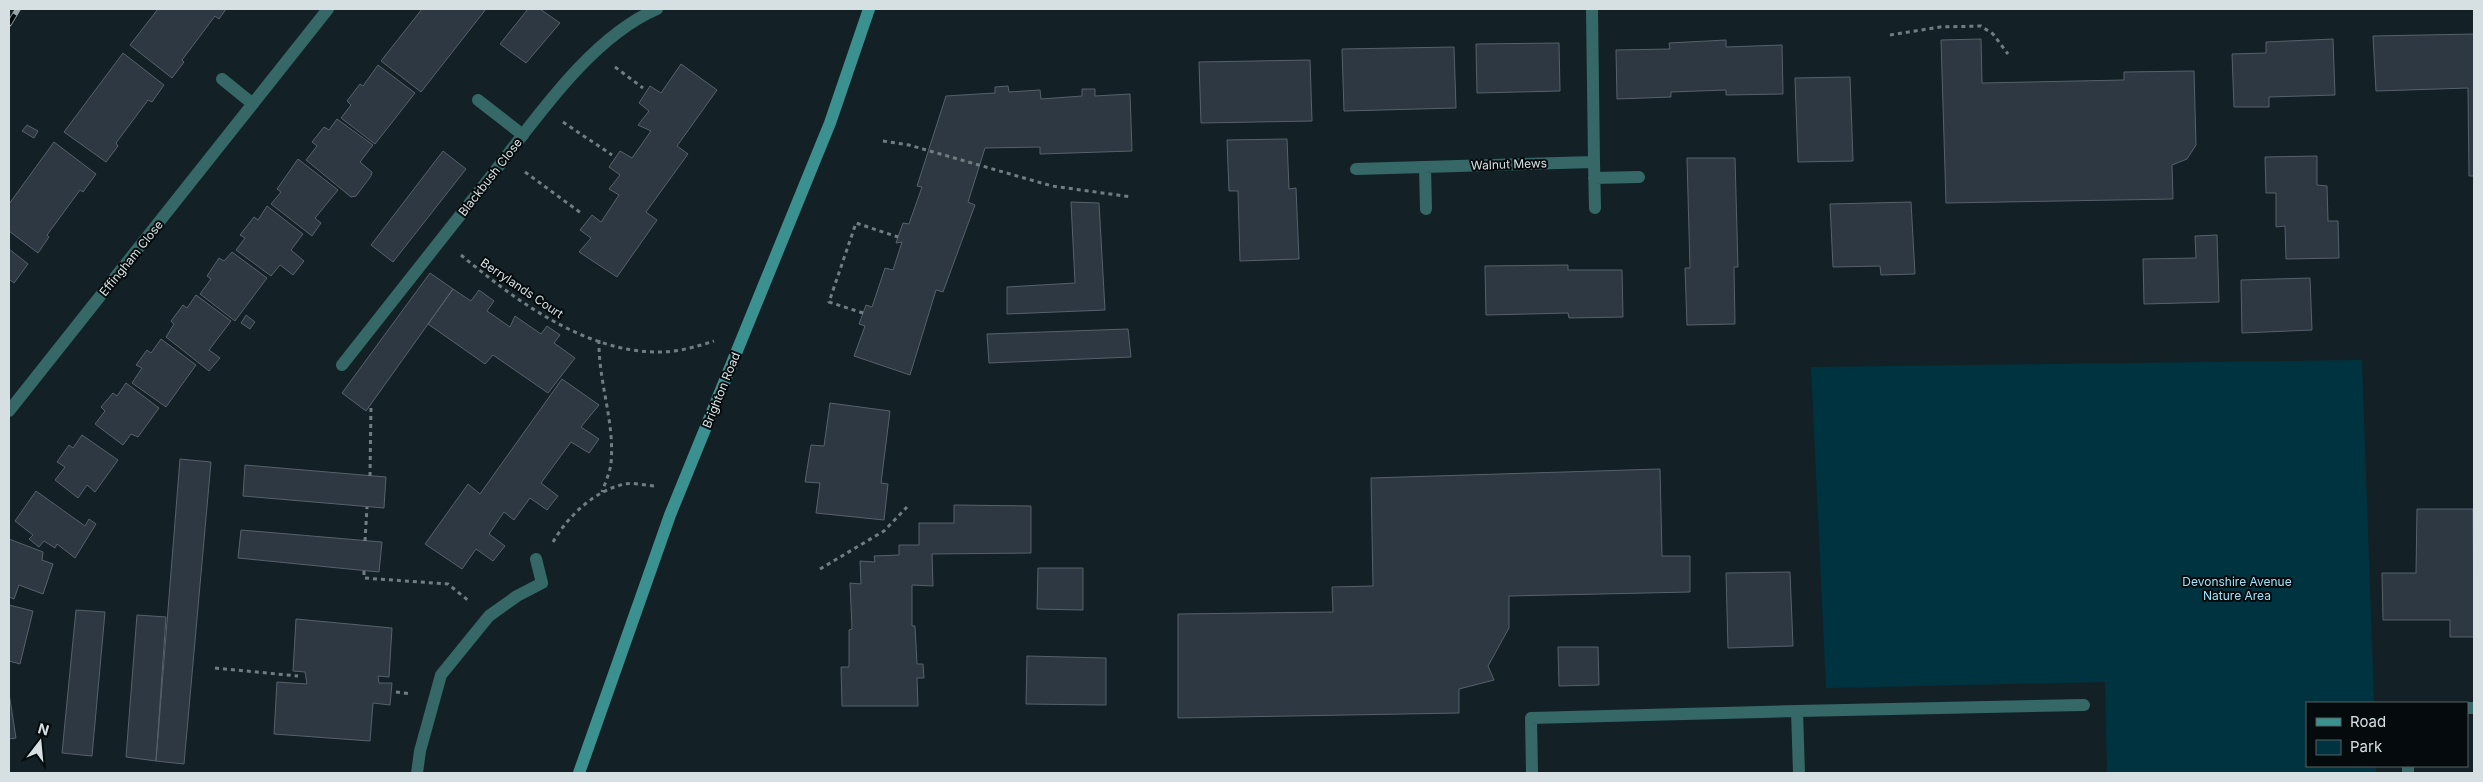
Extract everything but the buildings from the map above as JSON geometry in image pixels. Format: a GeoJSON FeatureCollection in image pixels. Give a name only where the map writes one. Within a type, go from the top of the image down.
{"type":"FeatureCollection","features":[{"type":"Feature","properties":{"kind":"main road","name":"Brighton Road"},"geometry":{"type":"LineString","coordinates":[[578,773],[678,494],[830,123],[869,9]]}},
{"type":"Feature","properties":{"kind":"street","name":"Effingham Close"},"geometry":{"type":"LineString","coordinates":[[9,411],[328,9]]}},
{"type":"Feature","properties":{"kind":"street","name":"Blackbush Close"},"geometry":{"type":"LineString","coordinates":[[342,365],[544,109],[595,53],[613,37],[646,13],[657,9]]}},
{"type":"Feature","properties":{"kind":"street"},"geometry":{"type":"LineString","coordinates":[[1592,9],[1595,208]]}},
{"type":"Feature","properties":{"kind":"street"},"geometry":{"type":"LineString","coordinates":[[222,79],[253,104]]}},
{"type":"Feature","properties":{"kind":"street"},"geometry":{"type":"LineString","coordinates":[[478,100],[523,135]]}},
{"type":"Feature","properties":{"kind":"street","name":"Walnut Mews"},"geometry":{"type":"LineString","coordinates":[[1356,169],[1594,162]]}},
{"type":"Feature","properties":{"kind":"street"},"geometry":{"type":"LineString","coordinates":[[1425,167],[1426,209]]}},
{"type":"Feature","properties":{"kind":"street"},"geometry":{"type":"LineString","coordinates":[[1594,178],[1639,177]]}},
{"type":"Feature","properties":{"kind":"street"},"geometry":{"type":"LineString","coordinates":[[418,773],[422,742],[441,675],[489,616],[518,596],[542,583],[536,559]]}},
{"type":"Feature","properties":{"kind":"street"},"geometry":{"type":"LineString","coordinates":[[1532,773],[1531,718],[2084,705]]}},
{"type":"Feature","properties":{"kind":"street"},"geometry":{"type":"LineString","coordinates":[[1797,711],[1798,773]]}},
{"type":"Feature","properties":{"kind":"path"},"geometry":{"type":"LineString","coordinates":[[1890,35],[1940,28],[1981,26],[1993,34],[2008,54]]}},
{"type":"Feature","properties":{"kind":"path"},"geometry":{"type":"LineString","coordinates":[[595,53],[643,88]]}},
{"type":"Feature","properties":{"kind":"path"},"geometry":{"type":"LineString","coordinates":[[544,109],[612,155]]}},
{"type":"Feature","properties":{"kind":"path"},"geometry":{"type":"LineString","coordinates":[[883,141],[909,145],[1052,186],[1132,197]]}},
{"type":"Feature","properties":{"kind":"path"},"geometry":{"type":"LineString","coordinates":[[505,158],[581,213]]}},
{"type":"Feature","properties":{"kind":"path"},"geometry":{"type":"LineString","coordinates":[[863,313],[829,302],[856,223],[898,236]]}},
{"type":"Feature","properties":{"kind":"path","name":"Berrylands Court"},"geometry":{"type":"LineString","coordinates":[[441,239],[483,274],[536,311],[569,328],[630,350],[656,352],[697,346],[746,330]]}},
{"type":"Feature","properties":{"kind":"path"},"geometry":{"type":"LineString","coordinates":[[599,340],[602,383],[611,432],[611,464],[602,493]]}},
{"type":"Feature","properties":{"kind":"path"},"geometry":{"type":"LineString","coordinates":[[370,476],[371,404]]}},
{"type":"Feature","properties":{"kind":"path"},"geometry":{"type":"LineString","coordinates":[[536,559],[547,550],[560,529],[577,510],[602,493],[626,484],[657,486],[678,494]]}},
{"type":"Feature","properties":{"kind":"path"},"geometry":{"type":"LineString","coordinates":[[366,541],[368,507]]}},
{"type":"Feature","properties":{"kind":"path"},"geometry":{"type":"LineString","coordinates":[[820,569],[884,531],[907,507]]}},
{"type":"Feature","properties":{"kind":"path"},"geometry":{"type":"LineString","coordinates":[[364,571],[364,578],[448,584],[489,616]]}},
{"type":"Feature","properties":{"kind":"path"},"geometry":{"type":"LineString","coordinates":[[215,668],[298,676]]}},
{"type":"Feature","properties":{"kind":"green space","name":"Devonshire Avenue Nature Area"},"geometry":{"type":"Polygon","coordinates":[[[2362,360],[2374,702],[2306,702],[2306,767],[2376,767],[2376,772],[2107,773],[2105,682],[1826,688],[1811,367],[2362,360]]]}},
{"type":"Feature","properties":{"kind":"railway"},"geometry":{"type":"LineString","coordinates":[[9,24],[18,9]]}}]}
